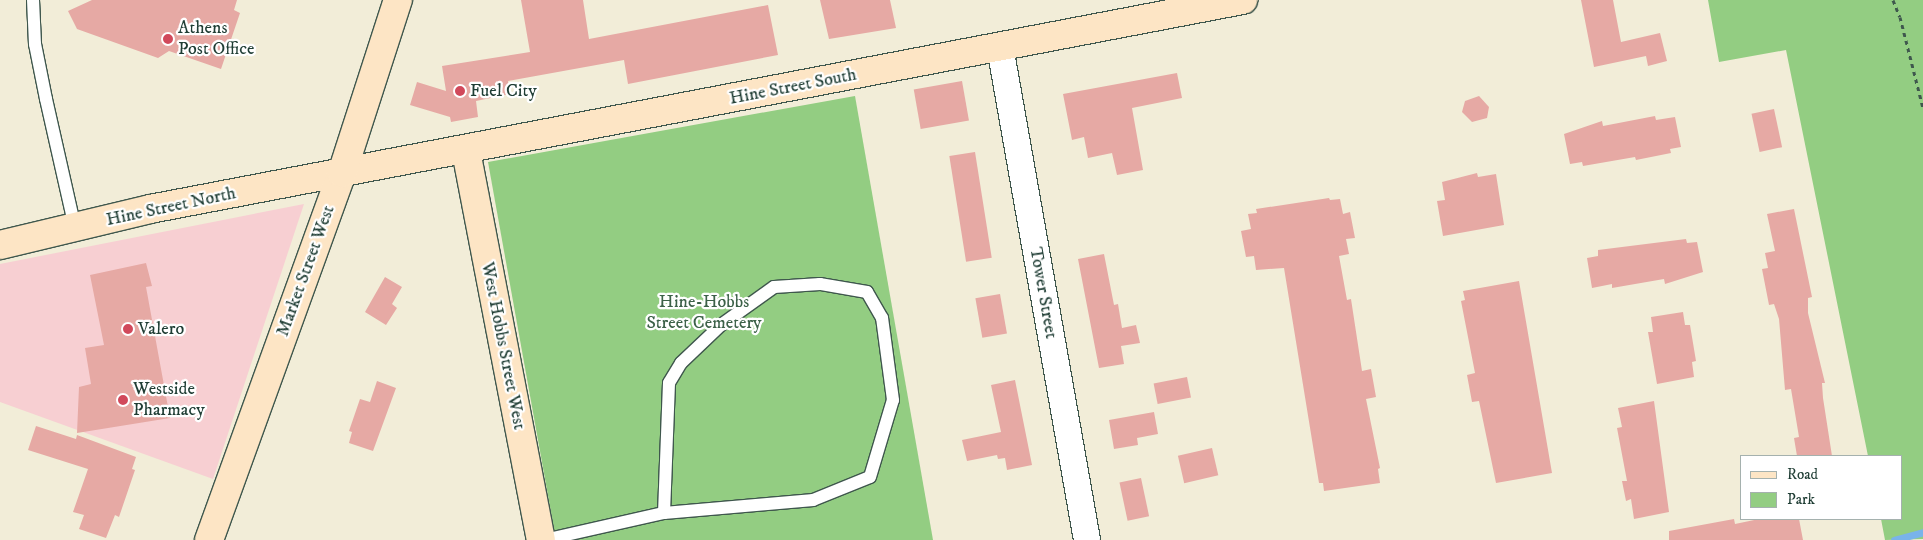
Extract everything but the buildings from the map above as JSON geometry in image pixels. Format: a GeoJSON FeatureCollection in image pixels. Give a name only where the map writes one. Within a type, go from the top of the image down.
{"type":"FeatureCollection","features":[{"type":"Feature","properties":{"kind":"street","name":"Market Street West"},"geometry":{"type":"LineString","coordinates":[[209,540],[342,172],[398,0]]}},
{"type":"Feature","properties":{"kind":"street","name":"Hine Street South"},"geometry":{"type":"LineString","coordinates":[[342,172],[466,151],[1243,0]]}},
{"type":"Feature","properties":{"kind":"street","name":"Tower Street"},"geometry":{"type":"LineString","coordinates":[[1000,47],[1087,540]]}},
{"type":"Feature","properties":{"kind":"street","name":"West Hobbs Street West"},"geometry":{"type":"LineString","coordinates":[[466,151],[543,540]]}},
{"type":"Feature","properties":{"kind":"street","name":"Hine Street North"},"geometry":{"type":"LineString","coordinates":[[0,245],[150,209],[342,172]]}},
{"type":"Feature","properties":{"kind":"lane"},"geometry":{"type":"LineString","coordinates":[[33,0],[36,44],[46,99],[75,228]]}},
{"type":"Feature","properties":{"kind":"lane"},"geometry":{"type":"LineString","coordinates":[[543,540],[664,513],[813,500],[870,477],[893,400],[882,318],[867,292],[820,284],[774,288],[721,325],[681,363],[669,384],[664,513]]}},
{"type":"Feature","properties":{"kind":"path"},"geometry":{"type":"LineString","coordinates":[[1893,0],[1900,17],[1923,108]]}},
{"type":"Feature","properties":{"kind":"shaded area"},"geometry":{"type":"Polygon","coordinates":[[[304,204],[213,479],[0,402],[0,264],[304,204]]]}},
{"type":"Feature","properties":{"kind":"green space"},"geometry":{"type":"Polygon","coordinates":[[[1708,0],[1923,0],[1923,539],[1885,540],[1881,520],[1903,520],[1903,455],[1868,455],[1786,50],[1719,62],[1708,0]]]}},
{"type":"Feature","properties":{"kind":"green space","name":"Hine-Hobbs Street Cemetery"},"geometry":{"type":"Polygon","coordinates":[[[855,96],[933,540],[556,540],[488,162],[855,96]]]}},
{"type":"Feature","properties":{"kind":"waterway"},"geometry":{"type":"LineString","coordinates":[[1894,540],[1923,532]]}},
{"type":"Feature","properties":{"kind":"place","name":"Athens Post Office"},"geometry":{"type":"Point","coordinates":[168,39]}},
{"type":"Feature","properties":{"kind":"place","name":"Fuel City"},"geometry":{"type":"Point","coordinates":[460,91]}},
{"type":"Feature","properties":{"kind":"place","name":"Valero"},"geometry":{"type":"Point","coordinates":[128,329]}},
{"type":"Feature","properties":{"kind":"place","name":"Westside Pharmacy"},"geometry":{"type":"Point","coordinates":[123,400]}}]}
